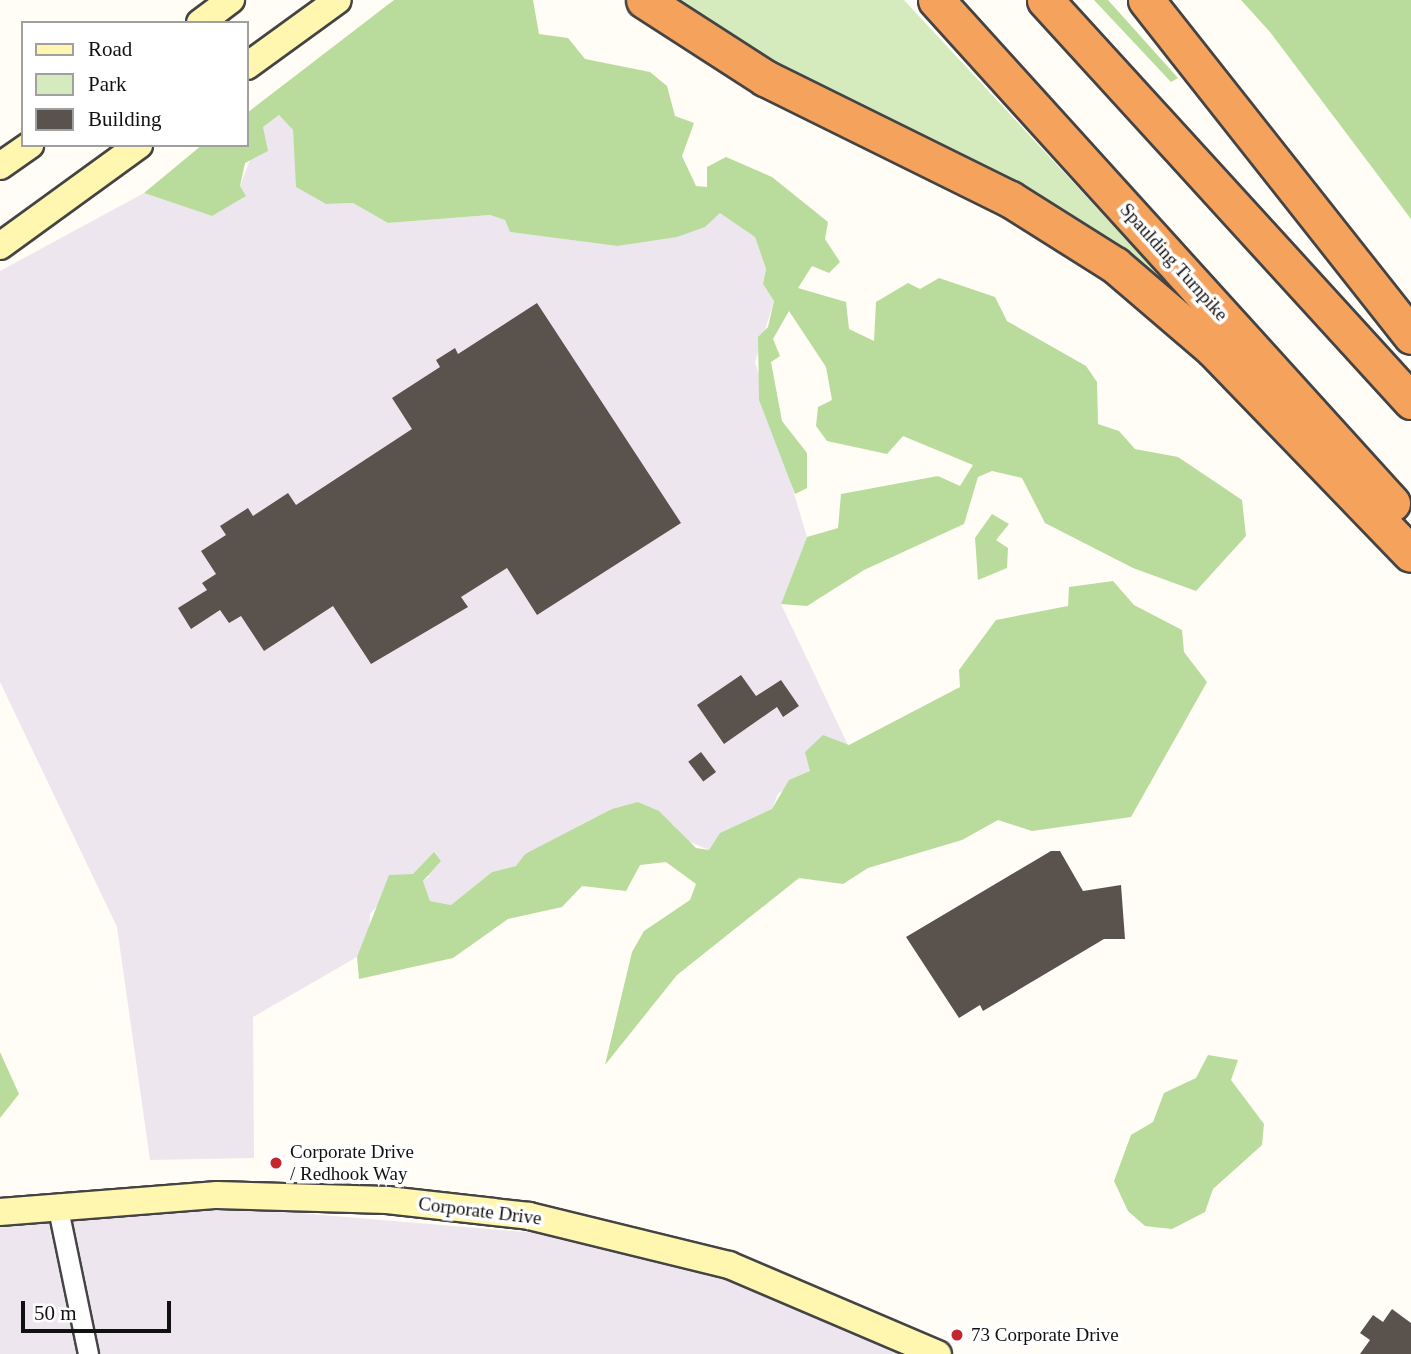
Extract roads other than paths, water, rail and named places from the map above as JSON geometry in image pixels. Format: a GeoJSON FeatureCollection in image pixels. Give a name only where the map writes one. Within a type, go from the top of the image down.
{"type":"FeatureCollection","features":[{"type":"Feature","properties":{"kind":"highway"},"geometry":{"type":"LineString","coordinates":[[644,0],[755,72],[1010,199],[1115,265],[1212,348],[1411,554]]}},
{"type":"Feature","properties":{"kind":"highway","name":"Spaulding Turnpike"},"geometry":{"type":"LineString","coordinates":[[936,0],[1411,525]]}},
{"type":"Feature","properties":{"kind":"highway"},"geometry":{"type":"LineString","coordinates":[[1045,0],[1411,401]]}},
{"type":"Feature","properties":{"kind":"highway"},"geometry":{"type":"LineString","coordinates":[[1146,0],[1411,336]]}},
{"type":"Feature","properties":{"kind":"street"},"geometry":{"type":"LineString","coordinates":[[203,21],[231,0]]}},
{"type":"Feature","properties":{"kind":"street"},"geometry":{"type":"LineString","coordinates":[[248,65],[338,0]]}},
{"type":"Feature","properties":{"kind":"street"},"geometry":{"type":"LineString","coordinates":[[0,166],[27,147]]}},
{"type":"Feature","properties":{"kind":"street"},"geometry":{"type":"LineString","coordinates":[[0,246],[136,147]]}},
{"type":"Feature","properties":{"kind":"street","name":"Corporate Drive"},"geometry":{"type":"LineString","coordinates":[[0,1212],[57,1204],[310,1196],[529,1216],[729,1265],[938,1354]]}},
{"type":"Feature","properties":{"kind":"street"},"geometry":{"type":"LineString","coordinates":[[57,1204],[88,1354]]}},
{"type":"Feature","properties":{"kind":"place","name":"Corporate Drive / Redhook Way"},"geometry":{"type":"Point","coordinates":[276,1163]}},
{"type":"Feature","properties":{"kind":"place","name":"73 Corporate Drive"},"geometry":{"type":"Point","coordinates":[957,1335]}}]}
